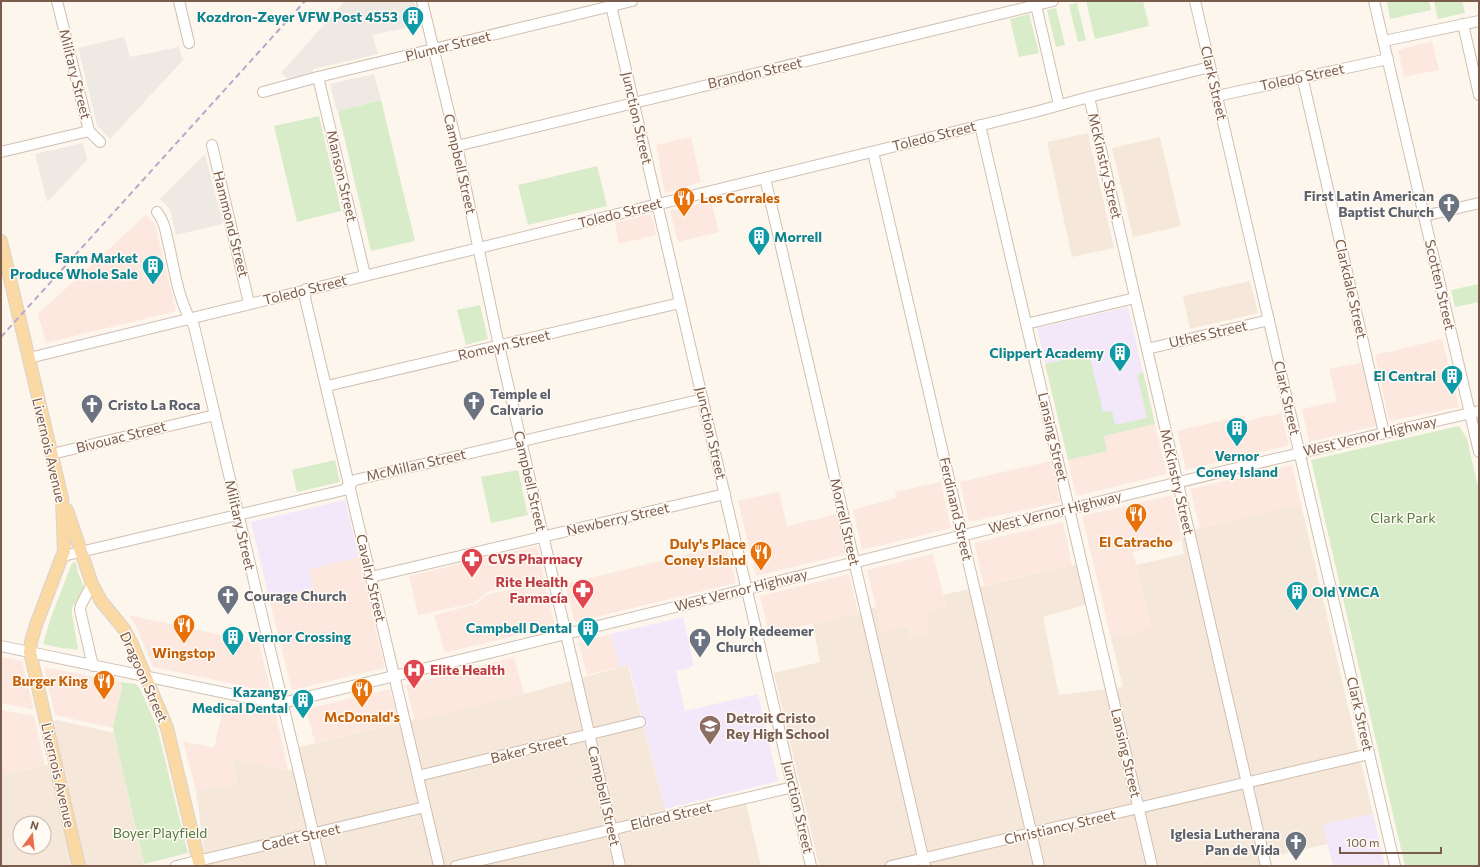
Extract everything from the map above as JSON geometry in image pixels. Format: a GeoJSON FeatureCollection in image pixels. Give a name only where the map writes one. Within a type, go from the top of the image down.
{"type":"FeatureCollection","features":[{"type":"Feature","properties":{"kind":"main road","name":"Livernois Avenue"},"geometry":{"type":"LineString","coordinates":[[1,242],[62,498],[63,556],[36,624],[30,652],[79,866]]}},
{"type":"Feature","properties":{"kind":"main road","name":"Dragoon Street"},"geometry":{"type":"LineString","coordinates":[[62,498],[92,584],[124,629],[167,728],[199,863]]}},
{"type":"Feature","properties":{"kind":"street","name":"Military Street"},"geometry":{"type":"LineString","coordinates":[[57,1],[89,131],[100,142]]}},
{"type":"Feature","properties":{"kind":"street"},"geometry":{"type":"LineString","coordinates":[[178,1],[189,43]]}},
{"type":"Feature","properties":{"kind":"street","name":"Campbell Street"},"geometry":{"type":"LineString","coordinates":[[422,1],[479,248],[499,346],[620,866]]}},
{"type":"Feature","properties":{"kind":"street","name":"Plumer Street"},"geometry":{"type":"LineString","coordinates":[[263,92],[610,4],[632,1]]}},
{"type":"Feature","properties":{"kind":"street","name":"Brandon Street"},"geometry":{"type":"LineString","coordinates":[[456,146],[1036,3],[1053,1]]}},
{"type":"Feature","properties":{"kind":"street","name":"Clark Street"},"geometry":{"type":"LineString","coordinates":[[1195,1],[1395,866]]}},
{"type":"Feature","properties":{"kind":"street","name":"Scotten Street"},"geometry":{"type":"LineString","coordinates":[[1374,1],[1424,216],[1474,412],[1479,452]]}},
{"type":"Feature","properties":{"kind":"street"},"geometry":{"type":"LineString","coordinates":[[1036,3],[1059,106]]}},
{"type":"Feature","properties":{"kind":"street","name":"Junction Street"},"geometry":{"type":"LineString","coordinates":[[610,4],[811,866]]}},
{"type":"Feature","properties":{"kind":"street"},"geometry":{"type":"LineString","coordinates":[[1384,42],[1479,20]]}},
{"type":"Feature","properties":{"kind":"street"},"geometry":{"type":"LineString","coordinates":[[1462,24],[1479,95]]}},
{"type":"Feature","properties":{"kind":"street","name":"Toledo Street"},"geometry":{"type":"LineString","coordinates":[[1217,96],[1302,76],[1388,59]]}},
{"type":"Feature","properties":{"kind":"street","name":"Toledo Street"},"geometry":{"type":"LineString","coordinates":[[28,358],[873,152],[1210,67]]}},
{"type":"Feature","properties":{"kind":"street","name":"Clarkdale Street"},"geometry":{"type":"LineString","coordinates":[[1302,76],[1384,433]]}},
{"type":"Feature","properties":{"kind":"street","name":"Manson Street"},"geometry":{"type":"LineString","coordinates":[[318,77],[365,275]]}},
{"type":"Feature","properties":{"kind":"street","name":"McKinstry Street"},"geometry":{"type":"LineString","coordinates":[[1089,97],[1266,866]]}},
{"type":"Feature","properties":{"kind":"street","name":"Lansing Street"},"geometry":{"type":"LineString","coordinates":[[980,125],[1152,866]]}},
{"type":"Feature","properties":{"kind":"street"},"geometry":{"type":"LineString","coordinates":[[1,152],[89,131]]}},
{"type":"Feature","properties":{"kind":"street","name":"Hammond Street"},"geometry":{"type":"LineString","coordinates":[[212,145],[249,303]]}},
{"type":"Feature","properties":{"kind":"street","name":"Ferdinand Street"},"geometry":{"type":"LineString","coordinates":[[873,152],[1038,866]]}},
{"type":"Feature","properties":{"kind":"street","name":"Morrell Street"},"geometry":{"type":"LineString","coordinates":[[765,178],[924,862]]}},
{"type":"Feature","properties":{"kind":"street"},"geometry":{"type":"LineString","coordinates":[[1424,216],[1479,203]]}},
{"type":"Feature","properties":{"kind":"street","name":"Military Street"},"geometry":{"type":"LineString","coordinates":[[157,212],[163,223],[179,289],[189,318],[194,326],[321,866]]}},
{"type":"Feature","properties":{"kind":"street","name":"Cavalry Street"},"geometry":{"type":"LineString","coordinates":[[306,289],[305,298],[327,386],[439,866]]}},
{"type":"Feature","properties":{"kind":"street"},"geometry":{"type":"LineString","coordinates":[[1026,324],[1135,298]]}},
{"type":"Feature","properties":{"kind":"street","name":"Romeyn Street"},"geometry":{"type":"LineString","coordinates":[[327,386],[680,303]]}},
{"type":"Feature","properties":{"kind":"street","name":"Uthes Street"},"geometry":{"type":"LineString","coordinates":[[1147,349],[1268,320]]}},
{"type":"Feature","properties":{"kind":"street","name":"McMillan Street"},"geometry":{"type":"LineString","coordinates":[[63,556],[344,490],[355,480],[521,440],[703,399]]}},
{"type":"Feature","properties":{"kind":"street","name":"West Vernor Highway"},"geometry":{"type":"LineString","coordinates":[[1,646],[269,702],[282,703],[566,634],[1069,508],[1299,452],[1474,412]]}},
{"type":"Feature","properties":{"kind":"street","name":"Bivouac Street"},"geometry":{"type":"LineString","coordinates":[[52,454],[215,415]]}},
{"type":"Feature","properties":{"kind":"street","name":"Newberry Street"},"geometry":{"type":"LineString","coordinates":[[371,576],[725,494]]}},
{"type":"Feature","properties":{"kind":"street"},"geometry":{"type":"LineString","coordinates":[[92,584],[80,610],[93,666]]}},
{"type":"Feature","properties":{"kind":"street","name":"Baker Street"},"geometry":{"type":"LineString","coordinates":[[418,776],[640,722]]}},
{"type":"Feature","properties":{"kind":"street","name":"Christiancy Street"},"geometry":{"type":"LineString","coordinates":[[891,866],[924,862],[1031,834],[1369,754]]}},
{"type":"Feature","properties":{"kind":"street","name":"Eldred Street"},"geometry":{"type":"LineString","coordinates":[[456,866],[793,787]]}},
{"type":"Feature","properties":{"kind":"street","name":"Cadet Street"},"geometry":{"type":"LineString","coordinates":[[176,866],[199,863],[426,807]]}},
{"type":"Feature","properties":{"kind":"shaded area"},"geometry":{"type":"Polygon","coordinates":[[[345,1],[414,1],[419,25],[372,35],[378,54],[313,69],[313,73],[291,81],[281,73],[345,1]]]}},
{"type":"Feature","properties":{"kind":"shaded area"},"geometry":{"type":"Polygon","coordinates":[[[124,37],[130,57],[179,47],[183,60],[110,139],[97,125],[78,48],[124,37]]]}},
{"type":"Feature","properties":{"kind":"shaded area"},"geometry":{"type":"Polygon","coordinates":[[[1432,41],[1439,70],[1404,77],[1398,50],[1432,41]]]}},
{"type":"Feature","properties":{"kind":"shaded area"},"geometry":{"type":"Polygon","coordinates":[[[374,74],[381,100],[337,111],[330,84],[374,74]]]}},
{"type":"Feature","properties":{"kind":"shaded area"},"geometry":{"type":"Polygon","coordinates":[[[1088,133],[1114,248],[1072,257],[1047,142],[1088,133]]]}},
{"type":"Feature","properties":{"kind":"shaded area"},"geometry":{"type":"Polygon","coordinates":[[[691,137],[701,182],[665,193],[656,145],[691,137]]]}},
{"type":"Feature","properties":{"kind":"shaded area"},"geometry":{"type":"Polygon","coordinates":[[[1160,137],[1181,226],[1133,237],[1112,148],[1160,137]]]}},
{"type":"Feature","properties":{"kind":"shaded area"},"geometry":{"type":"Polygon","coordinates":[[[83,143],[87,160],[47,202],[35,154],[83,143]]]}},
{"type":"Feature","properties":{"kind":"shaded area"},"geometry":{"type":"Polygon","coordinates":[[[205,154],[223,224],[176,235],[170,209],[160,199],[205,154]]]}},
{"type":"Feature","properties":{"kind":"shaded area"},"geometry":{"type":"Polygon","coordinates":[[[711,201],[719,232],[678,242],[670,211],[711,201]]]}},
{"type":"Feature","properties":{"kind":"shaded area"},"geometry":{"type":"Polygon","coordinates":[[[651,214],[656,235],[619,244],[615,223],[651,214]]]}},
{"type":"Feature","properties":{"kind":"shaded area"},"geometry":{"type":"Polygon","coordinates":[[[146,215],[155,224],[176,311],[46,343],[38,314],[146,215]]]}},
{"type":"Feature","properties":{"kind":"shaded area"},"geometry":{"type":"Polygon","coordinates":[[[1250,281],[1258,313],[1190,329],[1183,296],[1250,281]]]}},
{"type":"Feature","properties":{"kind":"shaded area"},"geometry":{"type":"Polygon","coordinates":[[[1128,307],[1155,424],[1104,436],[1107,451],[1068,460],[1037,328],[1128,307]]]}},
{"type":"Feature","properties":{"kind":"shaded area"},"geometry":{"type":"Polygon","coordinates":[[[1442,339],[1459,407],[1389,421],[1375,355],[1442,339]]]}},
{"type":"Feature","properties":{"kind":"shaded area"},"geometry":{"type":"Polygon","coordinates":[[[1364,362],[1379,425],[1309,442],[1302,409],[1337,401],[1329,369],[1364,362]]]}},
{"type":"Feature","properties":{"kind":"shaded area"},"geometry":{"type":"Polygon","coordinates":[[[1281,413],[1289,445],[1186,470],[1177,431],[1244,415],[1246,421],[1281,413]]]}},
{"type":"Feature","properties":{"kind":"shaded area"},"geometry":{"type":"Polygon","coordinates":[[[1155,424],[1167,474],[1076,496],[1068,460],[1107,451],[1104,436],[1155,424]]]}},
{"type":"Feature","properties":{"kind":"shaded area"},"geometry":{"type":"Polygon","coordinates":[[[1051,461],[1060,502],[969,522],[960,482],[1051,461]]]}},
{"type":"Feature","properties":{"kind":"shaded area"},"geometry":{"type":"Polygon","coordinates":[[[1292,465],[1301,504],[1200,528],[1190,489],[1292,465]]]}},
{"type":"Feature","properties":{"kind":"shaded area"},"geometry":{"type":"Polygon","coordinates":[[[941,482],[951,528],[862,550],[853,510],[896,498],[895,492],[941,482]]]}},
{"type":"Feature","properties":{"kind":"shaded area"},"geometry":{"type":"Polygon","coordinates":[[[779,492],[787,526],[837,514],[847,554],[756,576],[738,501],[779,492]]]}},
{"type":"Feature","properties":{"kind":"shaded area"},"geometry":{"type":"Polygon","coordinates":[[[1172,495],[1182,540],[1133,552],[1151,628],[1111,638],[1082,516],[1172,495]]]}},
{"type":"Feature","properties":{"kind":"shaded area"},"geometry":{"type":"Polygon","coordinates":[[[345,500],[359,557],[309,569],[313,588],[269,598],[251,522],[345,500]]]}},
{"type":"Feature","properties":{"kind":"shaded area"},"geometry":{"type":"Polygon","coordinates":[[[1301,504],[1373,814],[1324,824],[1328,844],[1260,859],[1261,866],[819,866],[774,673],[820,662],[813,624],[876,607],[882,632],[908,626],[910,636],[929,632],[925,612],[946,607],[943,595],[1078,564],[1088,604],[1043,617],[1059,695],[1123,687],[1111,638],[1151,628],[1136,565],[1184,554],[1181,534],[1200,528],[1301,504]]]}},
{"type":"Feature","properties":{"kind":"shaded area"},"geometry":{"type":"Polygon","coordinates":[[[1063,522],[1072,565],[984,585],[974,543],[1063,522]]]}},
{"type":"Feature","properties":{"kind":"shaded area"},"geometry":{"type":"Polygon","coordinates":[[[726,545],[736,583],[575,622],[565,584],[726,545]]]}},
{"type":"Feature","properties":{"kind":"shaded area"},"geometry":{"type":"Polygon","coordinates":[[[537,546],[544,579],[487,592],[474,603],[418,615],[409,576],[537,546]]]}},
{"type":"Feature","properties":{"kind":"shaded area"},"geometry":{"type":"Polygon","coordinates":[[[933,554],[946,607],[925,612],[930,632],[910,636],[907,626],[882,632],[867,570],[933,554]]]}},
{"type":"Feature","properties":{"kind":"shaded area"},"geometry":{"type":"Polygon","coordinates":[[[359,557],[385,668],[292,690],[269,598],[313,588],[309,569],[359,557]]]}},
{"type":"Feature","properties":{"kind":"shaded area"},"geometry":{"type":"Polygon","coordinates":[[[849,574],[858,613],[769,634],[760,596],[849,574]]]}},
{"type":"Feature","properties":{"kind":"shaded area"},"geometry":{"type":"Polygon","coordinates":[[[544,582],[555,626],[445,653],[434,615],[476,604],[486,595],[544,582]]]}},
{"type":"Feature","properties":{"kind":"shaded area"},"geometry":{"type":"Polygon","coordinates":[[[128,615],[259,643],[271,692],[153,667],[136,626],[128,615]]]}},
{"type":"Feature","properties":{"kind":"shaded area","name":"Detroit Cristo Rey High School"},"geometry":{"type":"Polygon","coordinates":[[[683,617],[694,666],[676,671],[685,711],[758,694],[778,781],[665,809],[629,665],[619,667],[611,634],[683,617]]]}},
{"type":"Feature","properties":{"kind":"shaded area"},"geometry":{"type":"Polygon","coordinates":[[[611,634],[619,667],[587,675],[578,642],[611,634]]]}},
{"type":"Feature","properties":{"kind":"shaded area"},"geometry":{"type":"Polygon","coordinates":[[[1,657],[22,661],[34,710],[1,703],[1,657]]]}},
{"type":"Feature","properties":{"kind":"shaded area"},"geometry":{"type":"Polygon","coordinates":[[[514,657],[524,694],[415,721],[406,685],[514,657]]]}},
{"type":"Feature","properties":{"kind":"shaded area"},"geometry":{"type":"Polygon","coordinates":[[[628,665],[667,822],[746,803],[761,866],[203,866],[206,865],[196,791],[237,783],[232,759],[288,770],[304,771],[299,747],[524,694],[628,665]]]}},
{"type":"Feature","properties":{"kind":"shaded area"},"geometry":{"type":"Polygon","coordinates":[[[44,667],[121,682],[122,687],[113,728],[55,715],[44,667]]]}},
{"type":"Feature","properties":{"kind":"shaded area"},"geometry":{"type":"Polygon","coordinates":[[[390,689],[399,723],[315,743],[306,709],[390,689]]]}},
{"type":"Feature","properties":{"kind":"shaded area"},"geometry":{"type":"Polygon","coordinates":[[[224,705],[276,715],[288,770],[232,759],[237,783],[196,791],[183,741],[214,748],[224,705]]]}},
{"type":"Feature","properties":{"kind":"shaded area"},"geometry":{"type":"Polygon","coordinates":[[[1,710],[34,716],[45,765],[5,774],[1,756],[1,710]]]}},
{"type":"Feature","properties":{"kind":"shaded area"},"geometry":{"type":"Polygon","coordinates":[[[57,720],[114,733],[144,866],[86,866],[51,723],[57,720]]]}},
{"type":"Feature","properties":{"kind":"shaded area"},"geometry":{"type":"Polygon","coordinates":[[[1,756],[6,774],[50,764],[74,866],[1,866],[1,756]]]}},
{"type":"Feature","properties":{"kind":"shaded area"},"geometry":{"type":"Polygon","coordinates":[[[1373,814],[1385,866],[1333,866],[1323,824],[1373,814]]]}},
{"type":"Feature","properties":{"kind":"green space"},"geometry":{"type":"Polygon","coordinates":[[[1086,1],[1143,1],[1149,26],[1095,39],[1086,1]]]}},
{"type":"Feature","properties":{"kind":"green space"},"geometry":{"type":"Polygon","coordinates":[[[1387,1],[1429,1],[1431,10],[1390,19],[1387,1]]]}},
{"type":"Feature","properties":{"kind":"green space"},"geometry":{"type":"Polygon","coordinates":[[[1434,1],[1462,1],[1465,13],[1438,19],[1434,1]]]}},
{"type":"Feature","properties":{"kind":"green space"},"geometry":{"type":"Polygon","coordinates":[[[1077,3],[1086,40],[1078,42],[1069,5],[1077,3]]]}},
{"type":"Feature","properties":{"kind":"green space"},"geometry":{"type":"Polygon","coordinates":[[[1056,8],[1065,45],[1056,47],[1047,10],[1056,8]]]}},
{"type":"Feature","properties":{"kind":"green space"},"geometry":{"type":"Polygon","coordinates":[[[1029,14],[1039,53],[1019,57],[1010,19],[1029,14]]]}},
{"type":"Feature","properties":{"kind":"green space"},"geometry":{"type":"Polygon","coordinates":[[[381,100],[415,241],[371,251],[338,111],[381,100]]]}},
{"type":"Feature","properties":{"kind":"green space"},"geometry":{"type":"Polygon","coordinates":[[[319,116],[341,211],[297,222],[274,126],[319,116]]]}},
{"type":"Feature","properties":{"kind":"green space"},"geometry":{"type":"Polygon","coordinates":[[[597,166],[607,206],[528,225],[518,185],[597,166]]]}},
{"type":"Feature","properties":{"kind":"green space"},"geometry":{"type":"Polygon","coordinates":[[[1479,284],[1479,302],[1455,307],[1451,290],[1479,284]]]}},
{"type":"Feature","properties":{"kind":"green space"},"geometry":{"type":"Polygon","coordinates":[[[480,305],[488,339],[466,345],[457,310],[480,305]]]}},
{"type":"Feature","properties":{"kind":"green space"},"geometry":{"type":"Polygon","coordinates":[[[1089,354],[1103,412],[1112,411],[1115,425],[1147,418],[1137,374],[1143,372],[1155,424],[1104,436],[1107,451],[1068,460],[1045,364],[1089,354]]]}},
{"type":"Feature","properties":{"kind":"green space","name":"Clark Park"},"geometry":{"type":"Polygon","coordinates":[[[1459,426],[1467,439],[1479,491],[1479,866],[1405,866],[1311,460],[1459,426]]]}},
{"type":"Feature","properties":{"kind":"green space"},"geometry":{"type":"Polygon","coordinates":[[[335,460],[340,482],[297,492],[292,470],[335,460]]]}},
{"type":"Feature","properties":{"kind":"green space"},"geometry":{"type":"Polygon","coordinates":[[[518,470],[528,515],[491,523],[481,477],[518,470]]]}},
{"type":"Feature","properties":{"kind":"green space"},"geometry":{"type":"Polygon","coordinates":[[[76,562],[78,573],[84,587],[72,608],[78,649],[65,649],[43,644],[50,620],[72,563],[76,562]]]}},
{"type":"Feature","properties":{"kind":"green space","name":"Boyer Playfield"},"geometry":{"type":"Polygon","coordinates":[[[121,682],[135,684],[139,687],[157,727],[188,853],[144,864],[113,727],[122,687],[121,682]]]}},
{"type":"Feature","properties":{"kind":"railway"},"geometry":{"type":"LineString","coordinates":[[1,337],[305,1]]}},
{"type":"Feature","properties":{"kind":"place","name":"Kozdron-Zeyer VFW Post 4553"},"geometry":{"type":"Point","coordinates":[413,36]}},
{"type":"Feature","properties":{"kind":"place","name":"Los Corrales"},"geometry":{"type":"Point","coordinates":[684,218]}},
{"type":"Feature","properties":{"kind":"place","name":"First Latin American Baptist Church"},"geometry":{"type":"Point","coordinates":[1449,224]}},
{"type":"Feature","properties":{"kind":"place","name":"Morrell"},"geometry":{"type":"Point","coordinates":[759,256]}},
{"type":"Feature","properties":{"kind":"place","name":"Farm Market Produce Whole Sale"},"geometry":{"type":"Point","coordinates":[153,286]}},
{"type":"Feature","properties":{"kind":"place","name":"Clippert Academy"},"geometry":{"type":"Point","coordinates":[1120,372]}},
{"type":"Feature","properties":{"kind":"place","name":"El Central"},"geometry":{"type":"Point","coordinates":[1452,396]}},
{"type":"Feature","properties":{"kind":"place","name":"Temple el Calvario"},"geometry":{"type":"Point","coordinates":[474,422]}},
{"type":"Feature","properties":{"kind":"place","name":"Cristo La Roca"},"geometry":{"type":"Point","coordinates":[92,424]}},
{"type":"Feature","properties":{"kind":"place","name":"Vernor Coney Island"},"geometry":{"type":"Point","coordinates":[1237,448]}},
{"type":"Feature","properties":{"kind":"place","name":"El Catracho"},"geometry":{"type":"Point","coordinates":[1136,534]}},
{"type":"Feature","properties":{"kind":"place","name":"Duly's Place Coney Island"},"geometry":{"type":"Point","coordinates":[761,572]}},
{"type":"Feature","properties":{"kind":"place","name":"CVS Pharmacy"},"geometry":{"type":"Point","coordinates":[472,578]}},
{"type":"Feature","properties":{"kind":"place","name":"Rite Health Farmacía"},"geometry":{"type":"Point","coordinates":[583,610]}},
{"type":"Feature","properties":{"kind":"place","name":"Old YMCA"},"geometry":{"type":"Point","coordinates":[1297,612]}},
{"type":"Feature","properties":{"kind":"place","name":"Courage Church"},"geometry":{"type":"Point","coordinates":[228,616]}},
{"type":"Feature","properties":{"kind":"place","name":"Wingstop"},"geometry":{"type":"Point","coordinates":[184,644]}},
{"type":"Feature","properties":{"kind":"place","name":"Campbell Dental"},"geometry":{"type":"Point","coordinates":[588,648]}},
{"type":"Feature","properties":{"kind":"place","name":"Vernor Crossing"},"geometry":{"type":"Point","coordinates":[233,656]}},
{"type":"Feature","properties":{"kind":"place","name":"Holy Redeemer Church"},"geometry":{"type":"Point","coordinates":[700,658]}},
{"type":"Feature","properties":{"kind":"place","name":"Elite Health"},"geometry":{"type":"Point","coordinates":[414,690]}},
{"type":"Feature","properties":{"kind":"place","name":"Burger King"},"geometry":{"type":"Point","coordinates":[104,700]}},
{"type":"Feature","properties":{"kind":"place","name":"McDonald's"},"geometry":{"type":"Point","coordinates":[362,708]}},
{"type":"Feature","properties":{"kind":"place","name":"Kazangy Medical Dental"},"geometry":{"type":"Point","coordinates":[303,720]}},
{"type":"Feature","properties":{"kind":"place","name":"Detroit Cristo Rey High School"},"geometry":{"type":"Point","coordinates":[710,746]}},
{"type":"Feature","properties":{"kind":"place","name":"Iglesia Lutherana Pan de Vida"},"geometry":{"type":"Point","coordinates":[1296,862]}}]}
